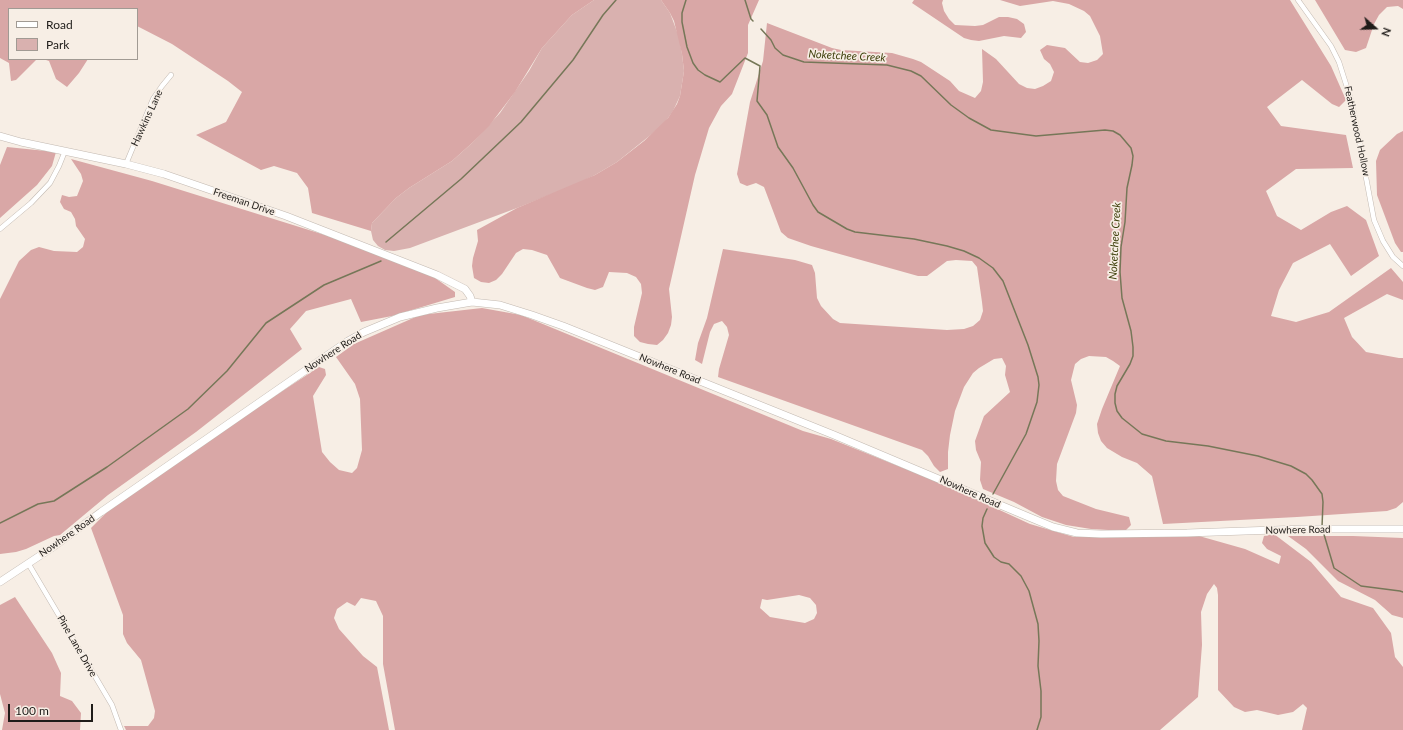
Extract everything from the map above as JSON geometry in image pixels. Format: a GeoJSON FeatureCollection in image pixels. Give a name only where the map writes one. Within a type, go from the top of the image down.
{"type":"FeatureCollection","features":[{"type":"Feature","properties":{"kind":"street","name":"Featherwood Hollow"},"geometry":{"type":"LineString","coordinates":[[1298,0],[1330,46],[1339,62],[1352,103],[1374,220],[1383,241],[1393,257],[1403,266]]}},
{"type":"Feature","properties":{"kind":"street","name":"Hawkins Lane"},"geometry":{"type":"LineString","coordinates":[[126,164],[153,99],[172,75]]}},
{"type":"Feature","properties":{"kind":"street","name":"Freeman Drive"},"geometry":{"type":"LineString","coordinates":[[0,136],[164,174],[286,216],[394,257],[459,285],[468,292],[472,302]]}},
{"type":"Feature","properties":{"kind":"street"},"geometry":{"type":"LineString","coordinates":[[0,229],[45,189],[59,166],[65,151]]}},
{"type":"Feature","properties":{"kind":"street","name":"Nowhere Road"},"geometry":{"type":"LineString","coordinates":[[0,582],[53,547],[348,341],[364,332],[400,317],[437,308],[472,302],[488,303],[507,307],[563,326],[834,435],[960,487],[998,505],[1059,528],[1077,533],[1101,534],[1304,529],[1403,529]]}},
{"type":"Feature","properties":{"kind":"street","name":"Pine Lane Drive"},"geometry":{"type":"LineString","coordinates":[[28,563],[112,705],[121,730]]}},
{"type":"Feature","properties":{"kind":"green space"},"geometry":{"type":"Polygon","coordinates":[[[594,0],[661,0],[670,13],[679,37],[684,71],[680,96],[673,111],[663,125],[617,162],[579,183],[410,248],[394,251],[385,250],[378,246],[373,240],[371,231],[372,223],[396,198],[452,161],[471,144],[500,113],[529,71],[542,48],[572,15],[594,0]]]}},
{"type":"Feature","properties":{"kind":"shaded area"},"geometry":{"type":"Polygon","coordinates":[[[0,0],[594,0],[572,15],[542,48],[515,92],[489,126],[452,161],[396,198],[372,223],[371,231],[312,213],[308,188],[297,173],[274,166],[261,170],[196,135],[226,122],[242,92],[172,44],[138,27],[138,8],[8,8],[8,60],[36,60],[16,80],[11,81],[9,63],[0,58],[0,0]]]}},
{"type":"Feature","properties":{"kind":"shaded area"},"geometry":{"type":"Polygon","coordinates":[[[661,0],[759,0],[748,25],[748,53],[732,94],[721,106],[709,128],[695,175],[669,289],[672,317],[671,325],[668,333],[657,345],[640,342],[634,336],[634,327],[642,293],[641,284],[636,277],[627,273],[609,272],[603,287],[595,290],[560,278],[547,255],[532,250],[523,249],[516,253],[502,274],[496,280],[489,283],[481,282],[474,278],[472,266],[478,241],[477,230],[517,208],[595,175],[617,162],[644,141],[668,118],[680,96],[684,71],[682,54],[674,21],[661,0]]]}},
{"type":"Feature","properties":{"kind":"shaded area"},"geometry":{"type":"Polygon","coordinates":[[[914,0],[943,0],[942,3],[944,11],[955,25],[983,25],[999,17],[1008,17],[1017,19],[1024,24],[1026,32],[1021,38],[1004,36],[979,41],[964,38],[912,3],[914,0]]]}},
{"type":"Feature","properties":{"kind":"shaded area"},"geometry":{"type":"Polygon","coordinates":[[[1000,0],[1290,0],[1331,66],[1346,100],[1339,107],[1332,104],[1302,80],[1267,107],[1281,126],[1346,135],[1353,168],[1296,169],[1266,191],[1277,216],[1301,230],[1331,212],[1347,206],[1366,220],[1379,256],[1351,276],[1330,244],[1293,263],[1279,290],[1271,316],[1296,322],[1329,312],[1391,268],[1403,282],[1403,300],[1387,294],[1344,318],[1352,337],[1366,352],[1403,358],[1403,502],[1396,508],[1387,511],[1163,524],[1152,476],[1137,463],[1122,457],[1107,448],[1101,441],[1098,433],[1097,424],[1120,366],[1106,357],[1089,356],[1081,359],[1075,364],[1071,380],[1077,405],[1076,413],[1057,464],[1056,481],[1058,490],[1063,496],[1096,509],[1129,517],[1131,525],[1125,531],[1091,529],[1066,525],[1042,517],[1014,502],[983,489],[980,480],[981,462],[976,450],[975,441],[984,416],[1010,392],[1005,375],[1006,366],[1002,358],[994,359],[979,368],[973,373],[964,387],[955,411],[950,435],[948,469],[940,472],[922,450],[718,377],[729,335],[727,327],[722,321],[714,324],[710,332],[702,364],[695,360],[698,343],[707,318],[723,249],[795,260],[812,265],[815,273],[817,298],[821,306],[833,319],[840,323],[947,330],[964,329],[973,326],[980,320],[983,311],[982,302],[977,267],[972,261],[947,261],[927,276],[918,276],[811,246],[788,238],[781,232],[764,187],[756,183],[747,186],[740,183],[737,174],[750,102],[763,61],[767,23],[832,48],[841,50],[892,53],[913,59],[921,62],[950,81],[959,91],[975,98],[981,91],[983,82],[982,49],[996,59],[1019,84],[1027,88],[1035,89],[1051,81],[1054,72],[1050,64],[1044,59],[1040,50],[1047,45],[1065,48],[1080,62],[1088,63],[1097,60],[1103,54],[1100,36],[1090,16],[1084,11],[1069,4],[1053,1],[1020,6],[1000,0]]]}},
{"type":"Feature","properties":{"kind":"shaded area"},"geometry":{"type":"Polygon","coordinates":[[[1315,0],[1403,0],[1403,9],[1398,6],[1387,7],[1379,15],[1374,24],[1366,48],[1356,52],[1345,50],[1315,0]]]}},
{"type":"Feature","properties":{"kind":"shaded area"},"geometry":{"type":"Polygon","coordinates":[[[46,60],[87,60],[67,87],[56,79],[49,61],[46,60]]]}},
{"type":"Feature","properties":{"kind":"shaded area"},"geometry":{"type":"Polygon","coordinates":[[[1403,131],[1403,252],[1401,252],[1395,243],[1377,195],[1376,161],[1380,150],[1397,134],[1403,131]]]}},
{"type":"Feature","properties":{"kind":"shaded area"},"geometry":{"type":"Polygon","coordinates":[[[7,147],[56,152],[52,166],[37,185],[0,218],[0,165],[7,147]]]}},
{"type":"Feature","properties":{"kind":"shaded area"},"geometry":{"type":"Polygon","coordinates":[[[71,159],[152,181],[325,235],[428,273],[455,292],[455,297],[392,316],[361,322],[351,299],[306,311],[290,329],[302,349],[196,432],[108,495],[60,535],[54,536],[26,549],[0,554],[0,299],[19,261],[31,250],[39,247],[54,251],[77,252],[83,247],[85,239],[76,226],[75,219],[71,212],[64,209],[60,202],[62,195],[69,197],[77,196],[83,181],[81,174],[71,159]]]}},
{"type":"Feature","properties":{"kind":"shaded area"},"geometry":{"type":"Polygon","coordinates":[[[482,308],[521,315],[803,431],[831,439],[943,484],[1030,524],[1074,537],[1192,534],[1245,549],[1279,564],[1281,556],[1267,549],[1262,543],[1264,536],[1274,534],[1311,562],[1341,597],[1373,608],[1391,633],[1395,657],[1403,667],[1403,730],[1302,730],[1307,708],[1303,704],[1293,712],[1278,715],[1257,710],[1245,712],[1234,707],[1218,690],[1218,595],[1217,588],[1214,584],[1207,594],[1201,612],[1202,645],[1198,697],[1160,730],[395,730],[383,664],[383,616],[376,601],[361,598],[355,606],[347,602],[337,609],[334,618],[339,629],[363,656],[377,667],[389,730],[126,730],[124,726],[148,726],[154,718],[155,711],[141,660],[127,643],[123,634],[123,615],[91,528],[110,509],[200,445],[319,367],[325,369],[326,375],[313,396],[322,452],[339,470],[352,473],[357,468],[362,450],[360,399],[355,384],[336,357],[354,344],[420,315],[482,308]],[[799,595],[767,600],[762,599],[760,608],[770,617],[805,623],[814,619],[817,613],[816,605],[810,598],[799,595]]]}},
{"type":"Feature","properties":{"kind":"shaded area"},"geometry":{"type":"Polygon","coordinates":[[[1288,536],[1403,538],[1403,618],[1392,615],[1375,600],[1338,581],[1306,549],[1288,536]]]}},
{"type":"Feature","properties":{"kind":"shaded area"},"geometry":{"type":"Polygon","coordinates":[[[15,597],[52,653],[61,673],[60,696],[72,701],[81,713],[80,730],[2,730],[5,713],[0,694],[0,605],[15,597]]]}},
{"type":"Feature","properties":{"kind":"waterway"},"geometry":{"type":"LineString","coordinates":[[386,242],[461,179],[521,122],[573,60],[603,15],[616,0]]}},
{"type":"Feature","properties":{"kind":"waterway"},"geometry":{"type":"LineString","coordinates":[[686,0],[682,13],[682,22],[687,47],[693,63],[698,70],[720,82],[745,58],[760,66],[757,101],[767,115],[778,147],[793,168],[818,212],[855,232],[914,239],[964,251],[979,258],[993,268],[1003,281],[1028,345],[1039,385],[1037,402],[1026,434],[993,494]]}},
{"type":"Feature","properties":{"kind":"waterway","name":"Noketchee Creek"},"geometry":{"type":"LineString","coordinates":[[745,0],[753,21]]}},
{"type":"Feature","properties":{"kind":"waterway","name":"Noketchee Creek"},"geometry":{"type":"LineString","coordinates":[[761,29],[771,40],[775,48],[783,55],[804,62],[887,65],[911,71],[921,76],[951,105],[969,118],[991,130],[1036,136],[1105,130],[1113,131],[1120,135],[1131,148],[1133,156],[1127,188],[1120,272],[1122,298],[1131,331],[1133,356],[1117,386],[1115,394],[1117,411],[1122,418],[1142,434],[1166,441],[1208,446],[1258,456],[1291,466],[1306,474],[1322,494],[1322,527]]}},
{"type":"Feature","properties":{"kind":"waterway"},"geometry":{"type":"LineString","coordinates":[[0,523],[38,504],[54,501],[107,467],[188,409],[227,371],[266,323],[324,285],[381,261]]}},
{"type":"Feature","properties":{"kind":"waterway"},"geometry":{"type":"LineString","coordinates":[[987,509],[983,518],[982,526],[985,543],[994,557],[1001,562],[1009,564],[1021,576],[1029,591],[1038,624],[1038,666],[1041,691],[1041,717],[1037,730]]}},
{"type":"Feature","properties":{"kind":"waterway","name":"Noketchee Creek"},"geometry":{"type":"LineString","coordinates":[[1323,531],[1334,568],[1361,586],[1403,592]]}}]}
